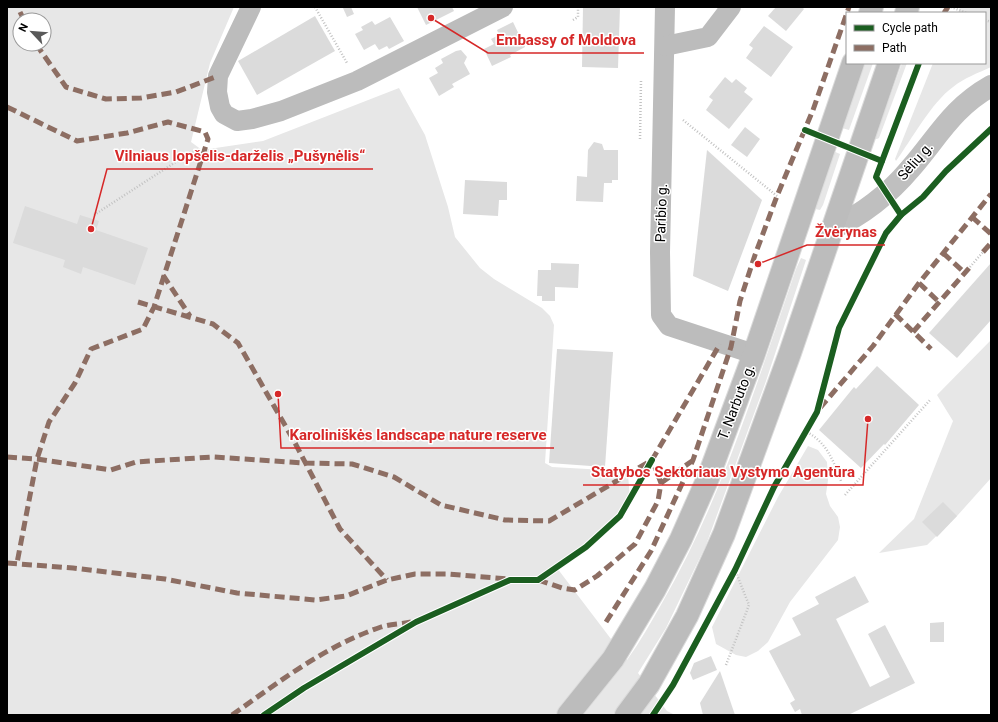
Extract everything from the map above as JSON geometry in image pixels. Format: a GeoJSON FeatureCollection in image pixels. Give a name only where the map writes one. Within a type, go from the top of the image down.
{"type":"FeatureCollection","features":[{"type":"Feature","properties":{"kind":"main road","name":"T. Narbuto g."},"geometry":{"type":"LineString","coordinates":[[568,715],[613,659],[655,589],[681,539],[708,478],[754,354],[853,64]]}},
{"type":"Feature","properties":{"kind":"main road"},"geometry":{"type":"LineString","coordinates":[[626,715],[649,684],[687,616],[724,534],[833,228],[889,64]]}},
{"type":"Feature","properties":{"kind":"main road","name":"Sėlių g."},"geometry":{"type":"LineString","coordinates":[[833,228],[862,214],[910,170],[952,116],[974,95],[991,86]]}},
{"type":"Feature","properties":{"kind":"main road"},"geometry":{"type":"LineString","coordinates":[[790,248],[816,232],[833,228]]}},
{"type":"Feature","properties":{"kind":"street"},"geometry":{"type":"LineString","coordinates":[[251,7],[218,76],[217,92],[220,107],[224,114],[238,121],[252,120],[281,111],[357,81],[503,7]]}},
{"type":"Feature","properties":{"kind":"street","name":"Paribio g."},"geometry":{"type":"LineString","coordinates":[[665,7],[660,252],[661,315],[669,326],[754,354]]}},
{"type":"Feature","properties":{"kind":"street"},"geometry":{"type":"LineString","coordinates":[[665,46],[708,37],[730,7]]}},
{"type":"Feature","properties":{"kind":"path"},"geometry":{"type":"LineString","coordinates":[[315,7],[341,53]]}},
{"type":"Feature","properties":{"kind":"path"},"geometry":{"type":"LineString","coordinates":[[573,20],[578,16],[578,7]]}},
{"type":"Feature","properties":{"kind":"path"},"geometry":{"type":"LineString","coordinates":[[951,7],[964,12]]}},
{"type":"Feature","properties":{"kind":"path"},"geometry":{"type":"LineString","coordinates":[[640,141],[641,81]]}},
{"type":"Feature","properties":{"kind":"path"},"geometry":{"type":"LineString","coordinates":[[663,104],[777,196]]}},
{"type":"Feature","properties":{"kind":"path"},"geometry":{"type":"LineString","coordinates":[[94,215],[191,152],[194,153]]}},
{"type":"Feature","properties":{"kind":"path"},"geometry":{"type":"LineString","coordinates":[[970,267],[983,252]]}},
{"type":"Feature","properties":{"kind":"path"},"geometry":{"type":"LineString","coordinates":[[845,495],[930,400]]}},
{"type":"Feature","properties":{"kind":"path"},"geometry":{"type":"LineString","coordinates":[[807,432],[814,436],[830,452],[841,480]]}},
{"type":"Feature","properties":{"kind":"path"},"geometry":{"type":"LineString","coordinates":[[726,665],[749,605],[735,570]]}},
{"type":"Feature","properties":{"kind":"shaded area"},"geometry":{"type":"Polygon","coordinates":[[[7,7],[234,7],[210,63],[191,142],[202,150],[263,141],[399,88],[425,135],[448,207],[455,237],[480,268],[494,279],[542,308],[550,316],[554,325],[545,463],[552,467],[623,471],[628,474],[630,500],[606,528],[557,568],[627,660],[662,603],[703,523],[737,439],[796,269],[801,258],[806,260],[766,381],[706,545],[666,628],[638,673],[667,711],[675,715],[7,715],[7,7]]]}},
{"type":"Feature","properties":{"kind":"shaded area"},"geometry":{"type":"Polygon","coordinates":[[[960,7],[991,7],[991,67],[962,81],[945,94],[922,122],[896,161],[895,159],[933,64],[986,64],[986,12],[958,12],[960,7]]]}},
{"type":"Feature","properties":{"kind":"shaded area"},"geometry":{"type":"Polygon","coordinates":[[[865,64],[873,64],[849,130],[842,128],[865,64]]]}},
{"type":"Feature","properties":{"kind":"shaded area"},"geometry":{"type":"Polygon","coordinates":[[[902,64],[907,64],[879,138],[875,139],[902,64]]]}},
{"type":"Feature","properties":{"kind":"shaded area"},"geometry":{"type":"Polygon","coordinates":[[[833,151],[840,154],[823,205],[820,210],[815,209],[833,151]]]}},
{"type":"Feature","properties":{"kind":"shaded area"},"geometry":{"type":"Polygon","coordinates":[[[991,340],[991,478],[957,516],[927,545],[879,553],[914,519],[953,421],[937,395],[991,340]]]}},
{"type":"Feature","properties":{"kind":"shaded area"},"geometry":{"type":"Polygon","coordinates":[[[808,446],[818,450],[827,462],[828,480],[826,494],[830,506],[838,517],[840,527],[838,540],[790,602],[768,642],[758,651],[746,657],[736,655],[716,644],[712,627],[778,497],[808,446]]]}},
{"type":"Feature","properties":{"kind":"building"},"geometry":{"type":"Polygon","coordinates":[[[351,7],[354,14],[347,17],[343,8],[351,7]]]}},
{"type":"Feature","properties":{"kind":"building"},"geometry":{"type":"Polygon","coordinates":[[[417,7],[452,7],[454,11],[426,25],[417,7]]]}},
{"type":"Feature","properties":{"kind":"building"},"geometry":{"type":"Polygon","coordinates":[[[583,7],[620,7],[618,68],[582,67],[583,7]]]}},
{"type":"Feature","properties":{"kind":"building"},"geometry":{"type":"Polygon","coordinates":[[[776,7],[802,7],[804,9],[786,31],[768,16],[776,7]]]}},
{"type":"Feature","properties":{"kind":"building"},"geometry":{"type":"Polygon","coordinates":[[[315,16],[335,51],[257,95],[238,61],[315,16]]]}},
{"type":"Feature","properties":{"kind":"building"},"geometry":{"type":"Polygon","coordinates":[[[390,17],[404,41],[389,49],[387,46],[379,50],[375,44],[364,50],[355,34],[363,30],[361,27],[372,21],[375,25],[390,17]]]}},
{"type":"Feature","properties":{"kind":"building"},"geometry":{"type":"Polygon","coordinates":[[[513,22],[525,47],[510,55],[511,57],[492,66],[484,49],[494,44],[491,39],[499,35],[497,30],[513,22]]]}},
{"type":"Feature","properties":{"kind":"building"},"geometry":{"type":"Polygon","coordinates":[[[764,26],[793,47],[771,77],[746,58],[753,48],[749,45],[764,26]]]}},
{"type":"Feature","properties":{"kind":"building"},"geometry":{"type":"Polygon","coordinates":[[[461,50],[467,57],[464,63],[470,74],[452,84],[454,87],[439,96],[429,78],[438,73],[435,68],[443,63],[441,59],[461,50]]]}},
{"type":"Feature","properties":{"kind":"building"},"geometry":{"type":"Polygon","coordinates":[[[725,77],[732,83],[736,79],[747,88],[744,92],[753,99],[729,129],[706,110],[713,100],[709,97],[725,77]]]}},
{"type":"Feature","properties":{"kind":"building"},"geometry":{"type":"Polygon","coordinates":[[[745,127],[760,139],[747,157],[731,145],[745,127]]]}},
{"type":"Feature","properties":{"kind":"building"},"geometry":{"type":"Polygon","coordinates":[[[594,142],[602,144],[604,150],[618,150],[618,180],[612,180],[612,183],[604,183],[603,202],[576,201],[577,176],[587,177],[588,150],[594,142]]]}},
{"type":"Feature","properties":{"kind":"building"},"geometry":{"type":"Polygon","coordinates":[[[707,150],[762,200],[728,291],[693,276],[707,150]]]}},
{"type":"Feature","properties":{"kind":"building"},"geometry":{"type":"Polygon","coordinates":[[[465,180],[507,182],[507,200],[499,200],[498,216],[463,214],[465,180]]]}},
{"type":"Feature","properties":{"kind":"building"},"geometry":{"type":"Polygon","coordinates":[[[25,206],[77,224],[80,215],[99,221],[96,230],[148,248],[135,285],[83,267],[81,274],[63,267],[65,260],[13,243],[25,206]]]}},
{"type":"Feature","properties":{"kind":"building"},"geometry":{"type":"Polygon","coordinates":[[[551,263],[579,264],[578,288],[555,287],[555,301],[542,301],[542,296],[537,296],[538,270],[551,270],[551,263]]]}},
{"type":"Feature","properties":{"kind":"building"},"geometry":{"type":"Polygon","coordinates":[[[991,263],[991,320],[957,358],[929,333],[991,263]]]}},
{"type":"Feature","properties":{"kind":"building"},"geometry":{"type":"Polygon","coordinates":[[[557,349],[613,352],[605,467],[549,463],[557,349]]]}},
{"type":"Feature","properties":{"kind":"building"},"geometry":{"type":"Polygon","coordinates":[[[877,366],[919,405],[885,445],[884,444],[861,468],[819,430],[854,387],[856,389],[877,366]]]}},
{"type":"Feature","properties":{"kind":"building"},"geometry":{"type":"Polygon","coordinates":[[[943,502],[957,516],[937,537],[922,522],[943,502]]]}},
{"type":"Feature","properties":{"kind":"building"},"geometry":{"type":"Polygon","coordinates":[[[855,576],[869,602],[836,619],[870,687],[890,677],[868,634],[885,625],[915,683],[848,715],[802,715],[800,709],[795,712],[790,703],[795,700],[769,651],[801,635],[792,618],[819,604],[815,597],[855,576]]]}},
{"type":"Feature","properties":{"kind":"building"},"geometry":{"type":"Polygon","coordinates":[[[944,622],[944,642],[930,642],[930,623],[944,622]]]}},
{"type":"Feature","properties":{"kind":"building"},"geometry":{"type":"Polygon","coordinates":[[[711,656],[717,670],[693,680],[690,673],[694,663],[711,656]]]}},
{"type":"Feature","properties":{"kind":"building"},"geometry":{"type":"Polygon","coordinates":[[[720,671],[735,715],[703,715],[700,703],[720,671]]]}},
{"type":"Feature","properties":{"kind":"marked path"},"geometry":{"type":"LineString","coordinates":[[847,12],[849,7]]}},
{"type":"Feature","properties":{"kind":"marked path"},"geometry":{"type":"LineString","coordinates":[[945,12],[948,7]]}},
{"type":"Feature","properties":{"kind":"marked path"},"geometry":{"type":"LineString","coordinates":[[606,622],[651,551],[693,460],[731,347],[740,301],[755,255],[777,196],[813,110],[846,16]]}},
{"type":"Feature","properties":{"kind":"marked path"},"geometry":{"type":"LineString","coordinates":[[42,52],[66,87],[106,99],[141,98],[176,92],[218,76]]}},
{"type":"Feature","properties":{"kind":"marked path"},"geometry":{"type":"LineString","coordinates":[[7,107],[77,141],[127,133],[168,122],[205,132],[208,139],[154,307],[143,329],[91,349],[75,383],[49,422],[37,459],[17,563]]}},
{"type":"Feature","properties":{"kind":"marked path"},"geometry":{"type":"LineString","coordinates":[[820,408],[873,346],[919,283],[991,194]]}},
{"type":"Feature","properties":{"kind":"marked path"},"geometry":{"type":"LineString","coordinates":[[972,217],[991,234]]}},
{"type":"Feature","properties":{"kind":"marked path"},"geometry":{"type":"LineString","coordinates":[[983,252],[991,243]]}},
{"type":"Feature","properties":{"kind":"marked path"},"geometry":{"type":"LineString","coordinates":[[943,253],[965,273]]}},
{"type":"Feature","properties":{"kind":"marked path"},"geometry":{"type":"LineString","coordinates":[[913,332],[970,267]]}},
{"type":"Feature","properties":{"kind":"marked path"},"geometry":{"type":"LineString","coordinates":[[163,275],[190,316]]}},
{"type":"Feature","properties":{"kind":"marked path"},"geometry":{"type":"LineString","coordinates":[[919,283],[939,302]]}},
{"type":"Feature","properties":{"kind":"marked path"},"geometry":{"type":"LineString","coordinates":[[138,302],[213,324],[238,343],[294,441],[340,529],[387,580]]}},
{"type":"Feature","properties":{"kind":"marked path"},"geometry":{"type":"LineString","coordinates":[[895,314],[931,349]]}},
{"type":"Feature","properties":{"kind":"marked path"},"geometry":{"type":"LineString","coordinates":[[7,457],[37,459],[111,470],[136,462],[213,457],[305,463],[352,464],[394,477],[441,505],[505,520],[549,521],[652,460],[720,344]]}},
{"type":"Feature","properties":{"kind":"marked path"},"geometry":{"type":"LineString","coordinates":[[661,483],[692,461]]}},
{"type":"Feature","properties":{"kind":"marked path"},"geometry":{"type":"LineString","coordinates":[[538,580],[562,588],[575,590],[597,576],[635,544],[658,501],[661,483],[655,467]]}},
{"type":"Feature","properties":{"kind":"marked path"},"geometry":{"type":"LineString","coordinates":[[7,563],[73,568],[165,579],[237,593],[315,600],[346,596],[387,580],[415,574],[449,574],[508,579]]}},
{"type":"Feature","properties":{"kind":"marked path"},"geometry":{"type":"LineString","coordinates":[[232,715],[303,666],[341,644],[381,627],[411,622]]}},
{"type":"Feature","properties":{"kind":"cycle path"},"geometry":{"type":"LineString","coordinates":[[901,215],[876,177],[919,64]]}},
{"type":"Feature","properties":{"kind":"cycle path"},"geometry":{"type":"LineString","coordinates":[[653,715],[673,685],[735,570],[774,487],[817,412],[839,328],[886,233],[901,215],[923,197],[946,171],[991,129]]}},
{"type":"Feature","properties":{"kind":"cycle path"},"geometry":{"type":"LineString","coordinates":[[805,130],[882,161]]}},
{"type":"Feature","properties":{"kind":"cycle path"},"geometry":{"type":"LineString","coordinates":[[264,715],[304,688],[416,622],[510,580],[538,580],[586,547],[620,516],[652,460]]}},
{"type":"Feature","properties":{"kind":"place","name":"Embassy of Moldova"},"geometry":{"type":"Point","coordinates":[431,18]}},
{"type":"Feature","properties":{"kind":"place","name":"Vilniaus lopšelis-darželis „Pušynėlis“"},"geometry":{"type":"Point","coordinates":[91,229]}},
{"type":"Feature","properties":{"kind":"place","name":"Žvėrynas"},"geometry":{"type":"Point","coordinates":[758,264]}},
{"type":"Feature","properties":{"kind":"place","name":"Karoliniškės landscape nature reserve"},"geometry":{"type":"Point","coordinates":[278,394]}},
{"type":"Feature","properties":{"kind":"place","name":"Statybos Sektoriaus Vystymo Agentūra"},"geometry":{"type":"Point","coordinates":[868,419]}}]}
